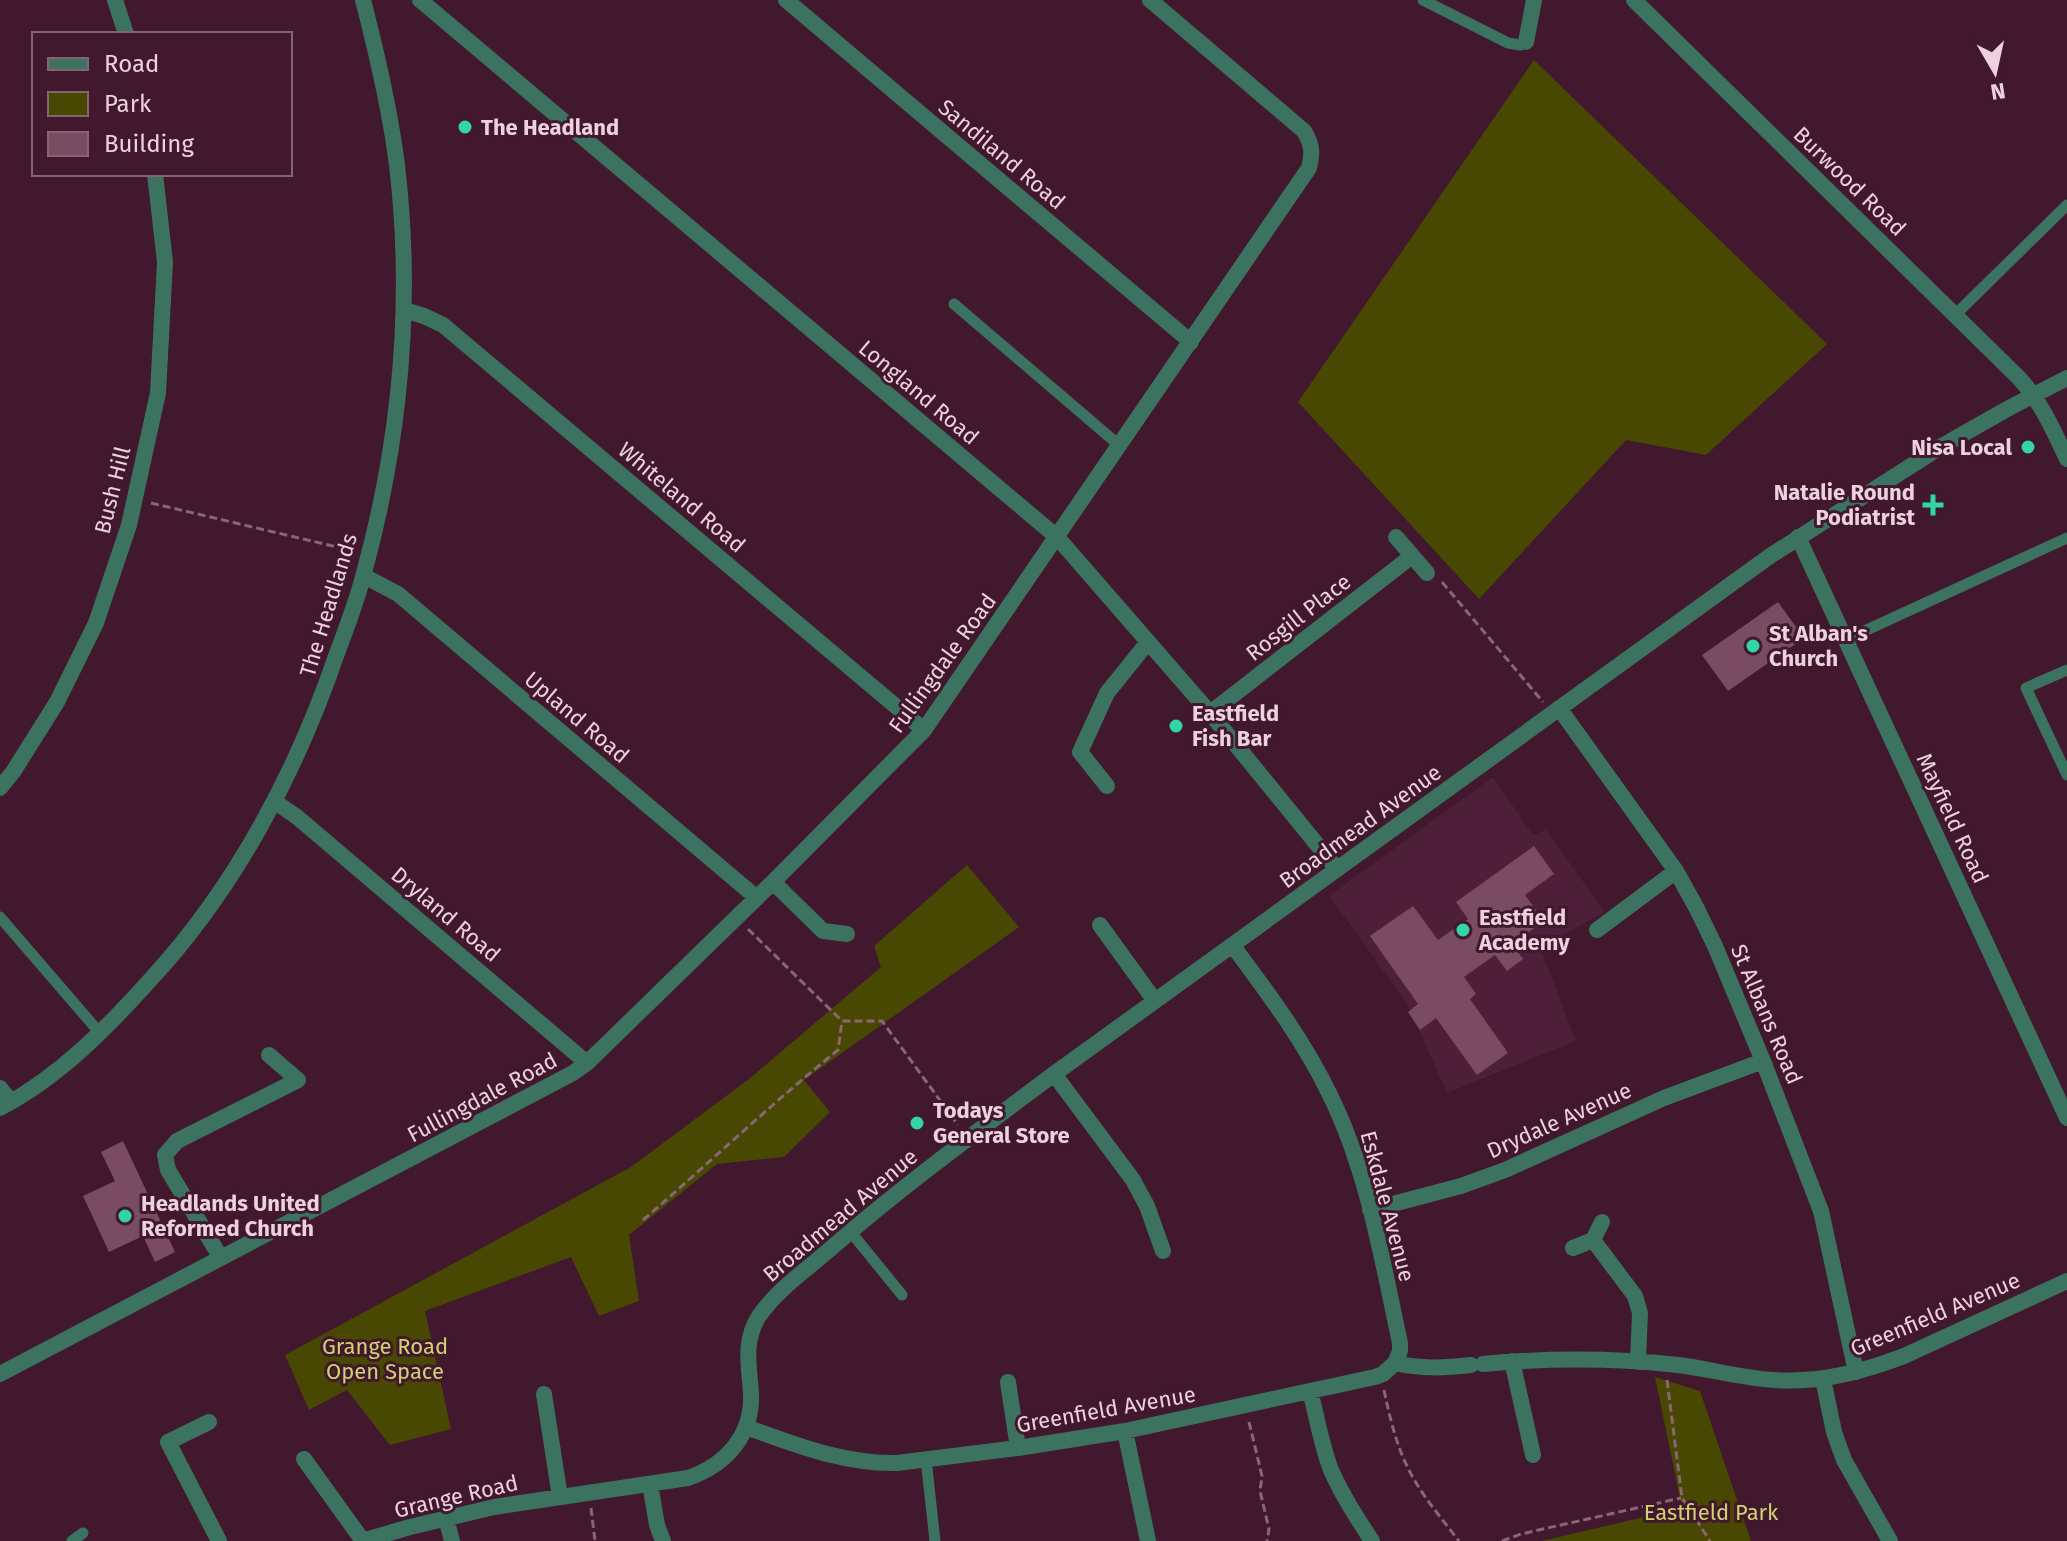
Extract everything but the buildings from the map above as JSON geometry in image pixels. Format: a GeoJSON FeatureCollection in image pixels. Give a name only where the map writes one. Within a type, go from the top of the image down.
{"type":"FeatureCollection","features":[{"type":"Feature","properties":{"kind":"street"},"geometry":{"type":"LineString","coordinates":[[115,0],[125,32]]}},
{"type":"Feature","properties":{"kind":"street","name":"Longland Road"},"geometry":{"type":"LineString","coordinates":[[420,0],[1057,537],[1210,713],[1337,869]]}},
{"type":"Feature","properties":{"kind":"street","name":"Sandiland Road"},"geometry":{"type":"LineString","coordinates":[[786,0],[1191,342]]}},
{"type":"Feature","properties":{"kind":"street","name":"Fullingdale Road"},"geometry":{"type":"LineString","coordinates":[[0,1374],[573,1073],[737,918],[924,730],[1304,177],[1313,156],[1304,131],[1297,124],[1150,0]]}},
{"type":"Feature","properties":{"kind":"street"},"geometry":{"type":"LineString","coordinates":[[1526,42],[1534,0]]}},
{"type":"Feature","properties":{"kind":"street","name":"Burwood Road"},"geometry":{"type":"LineString","coordinates":[[1634,0],[2034,395],[2067,459]]}},
{"type":"Feature","properties":{"kind":"street","name":"The Headlands"},"geometry":{"type":"LineString","coordinates":[[6,1105],[49,1078],[137,995],[182,943],[225,884],[274,801],[304,741],[364,576],[385,488],[394,431],[404,310],[397,165],[368,1]]}},
{"type":"Feature","properties":{"kind":"street","name":"Bush Hill"},"geometry":{"type":"LineString","coordinates":[[0,788],[57,702],[96,623],[129,525],[158,393],[165,262],[155,176]]}},
{"type":"Feature","properties":{"kind":"street","name":"Whiteland Road"},"geometry":{"type":"LineString","coordinates":[[404,310],[443,325],[924,730]]}},
{"type":"Feature","properties":{"kind":"street","name":"Broadmead Avenue"},"geometry":{"type":"LineString","coordinates":[[746,1427],[751,1404],[748,1348],[758,1317],[778,1295],[850,1231],[1054,1074],[1721,590],[1942,446],[2067,378]]}},
{"type":"Feature","properties":{"kind":"street"},"geometry":{"type":"LineString","coordinates":[[1396,537],[1427,573]]}},
{"type":"Feature","properties":{"kind":"street","name":"Mayfield Road"},"geometry":{"type":"LineString","coordinates":[[1798,537],[2067,1118]]}},
{"type":"Feature","properties":{"kind":"street","name":"Rosgill Place"},"geometry":{"type":"LineString","coordinates":[[1210,713],[1412,556]]}},
{"type":"Feature","properties":{"kind":"street","name":"Upland Road"},"geometry":{"type":"LineString","coordinates":[[364,576],[398,594],[757,898]]}},
{"type":"Feature","properties":{"kind":"street"},"geometry":{"type":"LineString","coordinates":[[1107,786],[1080,752],[1107,693],[1148,642]]}},
{"type":"Feature","properties":{"kind":"street","name":"St Albans Road"},"geometry":{"type":"LineString","coordinates":[[1556,711],[1676,871],[1715,946],[1821,1211],[1856,1372]]}},
{"type":"Feature","properties":{"kind":"street","name":"Dryland Road"},"geometry":{"type":"LineString","coordinates":[[274,801],[297,817],[587,1063]]}},
{"type":"Feature","properties":{"kind":"street"},"geometry":{"type":"LineString","coordinates":[[1597,930],[1676,871]]}},
{"type":"Feature","properties":{"kind":"street"},"geometry":{"type":"LineString","coordinates":[[773,882],[823,931],[847,934]]}},
{"type":"Feature","properties":{"kind":"street"},"geometry":{"type":"LineString","coordinates":[[1100,925],[1155,1001]]}},
{"type":"Feature","properties":{"kind":"street","name":"Eskdale Avenue"},"geometry":{"type":"LineString","coordinates":[[1233,946],[1289,1024],[1322,1078],[1348,1136],[1370,1210],[1400,1343],[1395,1363]]}},
{"type":"Feature","properties":{"kind":"street"},"geometry":{"type":"LineString","coordinates":[[221,1258],[168,1170],[165,1155],[177,1141],[298,1080],[269,1055]]}},
{"type":"Feature","properties":{"kind":"street","name":"Drydale Avenue"},"geometry":{"type":"LineString","coordinates":[[1370,1210],[1461,1186],[1664,1098],[1763,1061]]}},
{"type":"Feature","properties":{"kind":"street"},"geometry":{"type":"LineString","coordinates":[[1054,1074],[1133,1180],[1147,1206],[1163,1251]]}},
{"type":"Feature","properties":{"kind":"street"},"geometry":{"type":"LineString","coordinates":[[0,1088],[6,1105]]}},
{"type":"Feature","properties":{"kind":"street"},"geometry":{"type":"LineString","coordinates":[[1573,1248],[1593,1240],[1602,1222]]}},
{"type":"Feature","properties":{"kind":"street"},"geometry":{"type":"LineString","coordinates":[[1593,1240],[1635,1296],[1640,1313],[1638,1362]]}},
{"type":"Feature","properties":{"kind":"street","name":"Greenfield Avenue"},"geometry":{"type":"LineString","coordinates":[[746,1427],[815,1452],[878,1463],[1018,1448],[1125,1431],[1381,1375],[1395,1363],[1434,1369],[1512,1361],[1638,1362],[1773,1380],[1823,1379],[1904,1356],[2067,1281]]}},
{"type":"Feature","properties":{"kind":"street"},"geometry":{"type":"LineString","coordinates":[[1512,1361],[1533,1455]]}},
{"type":"Feature","properties":{"kind":"street"},"geometry":{"type":"LineString","coordinates":[[1823,1379],[1834,1432],[1844,1460],[1890,1541]]}},
{"type":"Feature","properties":{"kind":"street"},"geometry":{"type":"LineString","coordinates":[[1008,1382],[1018,1448]]}},
{"type":"Feature","properties":{"kind":"street"},"geometry":{"type":"LineString","coordinates":[[1310,1391],[1331,1468],[1350,1507],[1372,1541]]}},
{"type":"Feature","properties":{"kind":"street"},"geometry":{"type":"LineString","coordinates":[[544,1394],[560,1497]]}},
{"type":"Feature","properties":{"kind":"street"},"geometry":{"type":"LineString","coordinates":[[209,1422],[168,1442],[219,1541]]}},
{"type":"Feature","properties":{"kind":"street","name":"Grange Road"},"geometry":{"type":"LineString","coordinates":[[362,1541],[494,1507],[688,1478],[704,1473],[729,1453],[746,1427]]}},
{"type":"Feature","properties":{"kind":"street"},"geometry":{"type":"LineString","coordinates":[[1125,1431],[1148,1541]]}},
{"type":"Feature","properties":{"kind":"street"},"geometry":{"type":"LineString","coordinates":[[304,1459],[362,1541]]}},
{"type":"Feature","properties":{"kind":"street"},"geometry":{"type":"LineString","coordinates":[[650,1484],[663,1541]]}},
{"type":"Feature","properties":{"kind":"street"},"geometry":{"type":"LineString","coordinates":[[446,1518],[452,1541]]}},
{"type":"Feature","properties":{"kind":"lane"},"geometry":{"type":"LineString","coordinates":[[1423,0],[1508,43],[1520,45],[1526,42]]}},
{"type":"Feature","properties":{"kind":"lane"},"geometry":{"type":"LineString","coordinates":[[1955,315],[2067,205]]}},
{"type":"Feature","properties":{"kind":"lane"},"geometry":{"type":"LineString","coordinates":[[954,304],[1120,446]]}},
{"type":"Feature","properties":{"kind":"lane"},"geometry":{"type":"LineString","coordinates":[[1847,639],[2067,538]]}},
{"type":"Feature","properties":{"kind":"lane"},"geometry":{"type":"LineString","coordinates":[[2067,670],[2026,688],[2067,775]]}},
{"type":"Feature","properties":{"kind":"lane"},"geometry":{"type":"LineString","coordinates":[[0,917],[99,1032]]}},
{"type":"Feature","properties":{"kind":"lane"},"geometry":{"type":"LineString","coordinates":[[850,1231],[902,1295]]}},
{"type":"Feature","properties":{"kind":"lane"},"geometry":{"type":"LineString","coordinates":[[926,1459],[935,1541]]}},
{"type":"Feature","properties":{"kind":"lane"},"geometry":{"type":"LineString","coordinates":[[72,1541],[83,1533]]}},
{"type":"Feature","properties":{"kind":"path"},"geometry":{"type":"LineString","coordinates":[[134,499],[369,555]]}},
{"type":"Feature","properties":{"kind":"path"},"geometry":{"type":"LineString","coordinates":[[1427,573],[1435,574],[1556,711]]}},
{"type":"Feature","properties":{"kind":"path"},"geometry":{"type":"LineString","coordinates":[[737,918],[842,1021],[882,1021],[968,1138]]}},
{"type":"Feature","properties":{"kind":"path"},"geometry":{"type":"LineString","coordinates":[[643,1220],[838,1050],[842,1021]]}},
{"type":"Feature","properties":{"kind":"path"},"geometry":{"type":"LineString","coordinates":[[1665,1364],[1682,1498],[1710,1541]]}},
{"type":"Feature","properties":{"kind":"path"},"geometry":{"type":"LineString","coordinates":[[1381,1375],[1401,1453],[1428,1501],[1459,1541]]}},
{"type":"Feature","properties":{"kind":"path"},"geometry":{"type":"LineString","coordinates":[[1245,1406],[1262,1476],[1260,1491],[1269,1529],[1267,1541]]}},
{"type":"Feature","properties":{"kind":"path"},"geometry":{"type":"LineString","coordinates":[[589,1493],[595,1541]]}},
{"type":"Feature","properties":{"kind":"path"},"geometry":{"type":"LineString","coordinates":[[1502,1541],[1682,1498]]}},
{"type":"Feature","properties":{"kind":"shaded area","name":"Eastfield Academy"},"geometry":{"type":"Polygon","coordinates":[[[1493,777],[1533,835],[1546,830],[1605,912],[1540,947],[1576,1041],[1447,1093],[1406,1002],[1329,896],[1493,777]]]}},
{"type":"Feature","properties":{"kind":"green space"},"geometry":{"type":"Polygon","coordinates":[[[1534,60],[1827,344],[1706,455],[1626,440],[1479,599],[1298,402],[1534,60]]]}},
{"type":"Feature","properties":{"kind":"green space","name":"Grange Road Open Space"},"geometry":{"type":"Polygon","coordinates":[[[967,865],[1019,927],[804,1080],[830,1112],[784,1157],[717,1164],[629,1235],[639,1301],[599,1316],[571,1257],[425,1311],[451,1429],[390,1445],[347,1390],[309,1410],[285,1355],[631,1167],[749,1079],[881,967],[874,946],[967,865]]]}},
{"type":"Feature","properties":{"kind":"green space","name":"Eastfield Park"},"geometry":{"type":"Polygon","coordinates":[[[1655,1377],[1700,1391],[1751,1541],[1542,1541],[1682,1508],[1655,1377]]]}},
{"type":"Feature","properties":{"kind":"place","name":"The Headland"},"geometry":{"type":"Point","coordinates":[465,127]}},
{"type":"Feature","properties":{"kind":"place","name":"Nisa Local"},"geometry":{"type":"Point","coordinates":[2028,447]}},
{"type":"Feature","properties":{"kind":"place","name":"Natalie Round Podiatrist"},"geometry":{"type":"Point","coordinates":[1933,505]}},
{"type":"Feature","properties":{"kind":"place","name":"St Alban's Church"},"geometry":{"type":"Point","coordinates":[1753,646]}},
{"type":"Feature","properties":{"kind":"place","name":"Eastfield Fish Bar"},"geometry":{"type":"Point","coordinates":[1176,726]}},
{"type":"Feature","properties":{"kind":"place","name":"Eastfield Academy"},"geometry":{"type":"Point","coordinates":[1463,930]}},
{"type":"Feature","properties":{"kind":"place","name":"Todays General Store"},"geometry":{"type":"Point","coordinates":[917,1123]}},
{"type":"Feature","properties":{"kind":"place","name":"Headlands United Reformed Church"},"geometry":{"type":"Point","coordinates":[125,1216]}}]}
